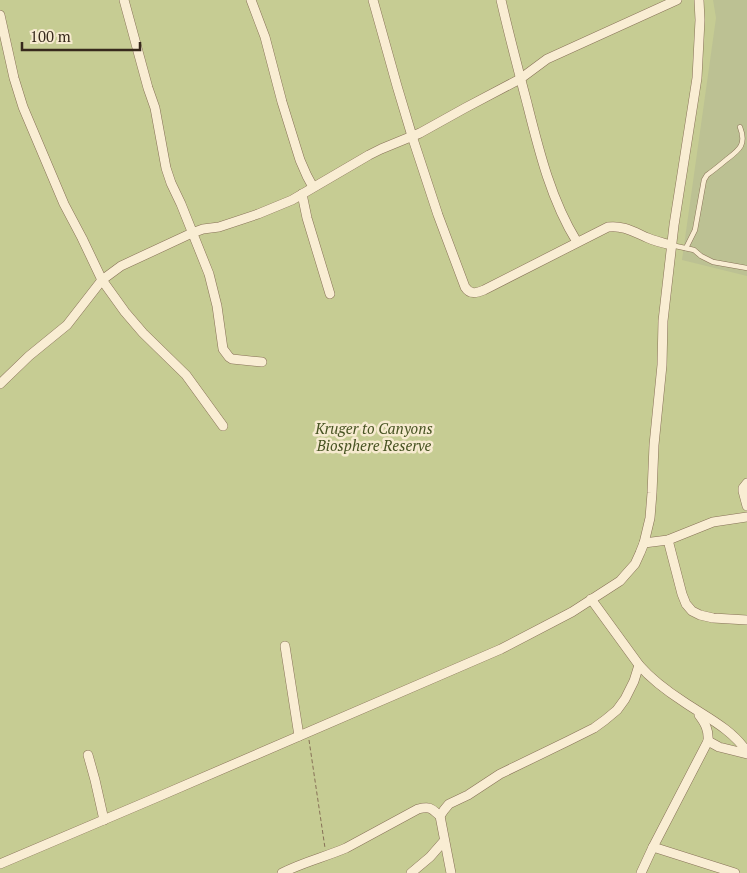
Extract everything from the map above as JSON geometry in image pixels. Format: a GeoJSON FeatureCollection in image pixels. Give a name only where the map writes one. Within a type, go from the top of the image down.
{"type":"FeatureCollection","features":[{"type":"Feature","properties":{"kind":"street"},"geometry":{"type":"LineString","coordinates":[[124,0],[155,108],[170,183],[181,204],[213,287],[223,350],[232,359],[262,362]]}},
{"type":"Feature","properties":{"kind":"street"},"geometry":{"type":"LineString","coordinates":[[251,0],[265,37],[300,160],[306,176],[314,187]]}},
{"type":"Feature","properties":{"kind":"street"},"geometry":{"type":"LineString","coordinates":[[373,0],[412,136],[438,215],[465,287],[470,293],[484,290],[603,229],[615,226],[671,246]]}},
{"type":"Feature","properties":{"kind":"street"},"geometry":{"type":"LineString","coordinates":[[501,0],[520,79],[550,184],[559,208],[577,242]]}},
{"type":"Feature","properties":{"kind":"street"},"geometry":{"type":"LineString","coordinates":[[0,384],[29,356],[67,325],[102,280],[121,266],[192,233],[203,229],[219,227],[286,203],[381,148],[412,136],[520,79],[547,59],[677,0]]}},
{"type":"Feature","properties":{"kind":"street"},"geometry":{"type":"LineString","coordinates":[[0,864],[501,649],[591,600],[620,581],[635,564],[644,543],[650,518],[654,445],[662,365],[663,321],[671,246],[697,78],[700,20],[698,0]]}},
{"type":"Feature","properties":{"kind":"street"},"geometry":{"type":"LineString","coordinates":[[0,14],[14,78],[23,107],[64,204],[102,280],[143,333],[186,375],[223,426]]}},
{"type":"Feature","properties":{"kind":"street"},"geometry":{"type":"LineString","coordinates":[[302,194],[307,218],[330,294]]}},
{"type":"Feature","properties":{"kind":"street"},"geometry":{"type":"LineString","coordinates":[[747,483],[743,490],[747,506]]}},
{"type":"Feature","properties":{"kind":"street"},"geometry":{"type":"LineString","coordinates":[[644,543],[668,540],[714,522],[747,517]]}},
{"type":"Feature","properties":{"kind":"street"},"geometry":{"type":"LineString","coordinates":[[668,540],[682,594],[686,604],[692,611],[713,618],[747,620]]}},
{"type":"Feature","properties":{"kind":"street"},"geometry":{"type":"LineString","coordinates":[[591,600],[648,675],[727,730],[740,742],[747,753]]}},
{"type":"Feature","properties":{"kind":"street"},"geometry":{"type":"LineString","coordinates":[[285,646],[299,736]]}},
{"type":"Feature","properties":{"kind":"street"},"geometry":{"type":"LineString","coordinates":[[440,816],[452,802],[474,792],[500,774],[577,737],[606,720],[617,710],[624,699],[634,681],[639,665]]}},
{"type":"Feature","properties":{"kind":"street"},"geometry":{"type":"LineString","coordinates":[[641,873],[708,741],[706,725],[692,707]]}},
{"type":"Feature","properties":{"kind":"street"},"geometry":{"type":"LineString","coordinates":[[708,741],[719,747],[747,753]]}},
{"type":"Feature","properties":{"kind":"street"},"geometry":{"type":"LineString","coordinates":[[88,755],[104,820]]}},
{"type":"Feature","properties":{"kind":"street"},"geometry":{"type":"LineString","coordinates":[[282,873],[346,848],[418,809],[429,808],[440,816],[451,873]]}},
{"type":"Feature","properties":{"kind":"street"},"geometry":{"type":"LineString","coordinates":[[411,873],[430,857],[444,841]]}},
{"type":"Feature","properties":{"kind":"street"},"geometry":{"type":"LineString","coordinates":[[653,847],[735,873]]}},
{"type":"Feature","properties":{"kind":"lane"},"geometry":{"type":"LineString","coordinates":[[686,248],[695,230],[704,180],[707,175],[740,149],[744,136],[740,127]]}},
{"type":"Feature","properties":{"kind":"lane"},"geometry":{"type":"LineString","coordinates":[[671,246],[694,250],[713,262],[747,268]]}},
{"type":"Feature","properties":{"kind":"path"},"geometry":{"type":"LineString","coordinates":[[308,732],[326,856]]}},
{"type":"Feature","properties":{"kind":"green space","name":"Kruger to Canyons Biosphere Reserve"},"geometry":{"type":"Polygon","coordinates":[[[0,0],[747,0],[747,873],[0,873],[0,0]]]}},
{"type":"Feature","properties":{"kind":"green space"},"geometry":{"type":"Polygon","coordinates":[[[713,0],[747,0],[747,276],[682,260],[716,18],[713,0]]]}}]}
